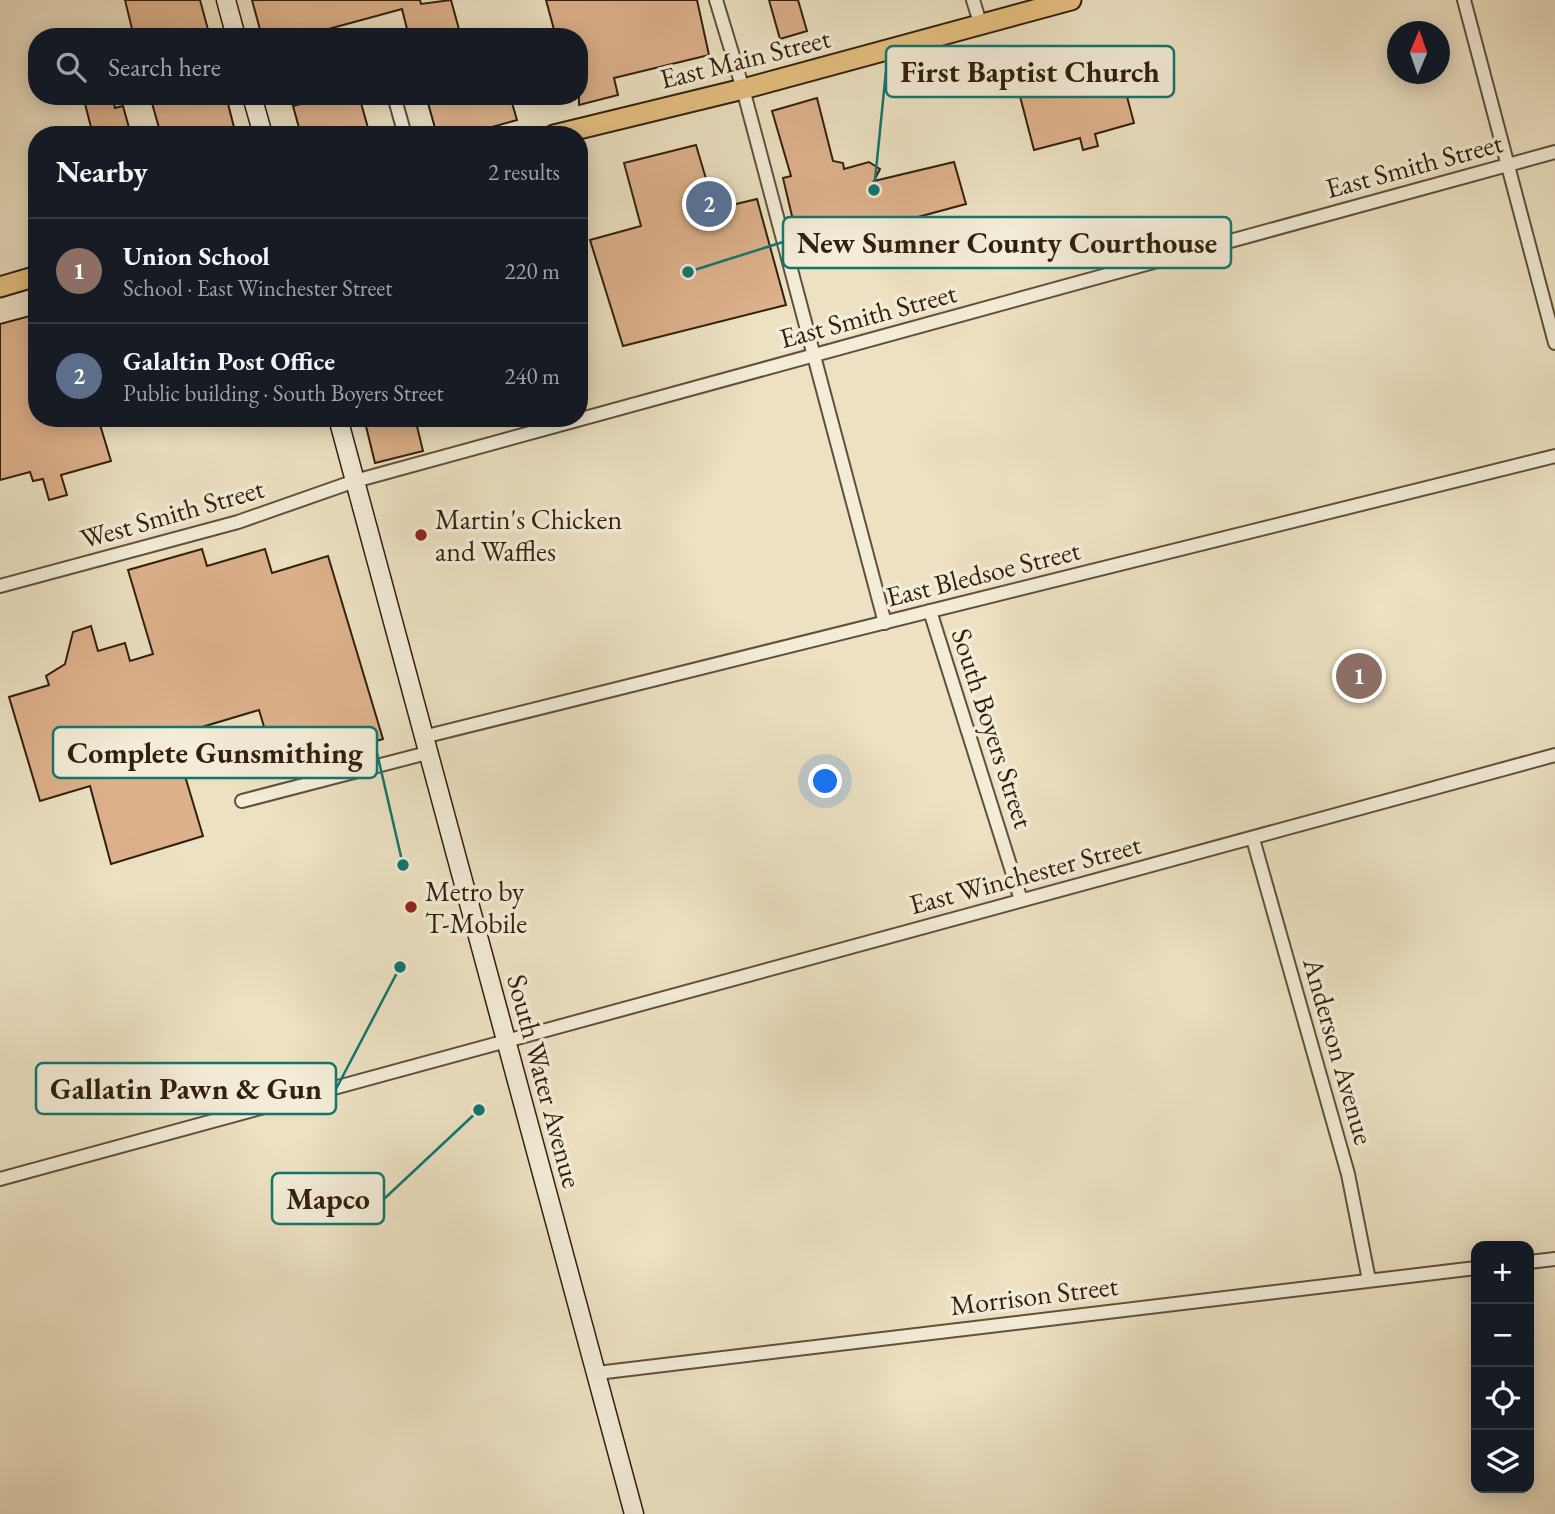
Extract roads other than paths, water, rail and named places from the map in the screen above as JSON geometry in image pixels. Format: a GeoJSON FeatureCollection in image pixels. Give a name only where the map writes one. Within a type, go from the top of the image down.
{"type":"FeatureCollection","features":[{"type":"Feature","properties":{"kind":"main road"},"geometry":{"type":"LineString","coordinates":[[226,0],[234,28]]}},
{"type":"Feature","properties":{"kind":"main road","name":"East Main Street"},"geometry":{"type":"LineString","coordinates":[[588,127],[743,89],[1072,0]]}},
{"type":"Feature","properties":{"kind":"main road"},"geometry":{"type":"LineString","coordinates":[[255,105],[260,126]]}},
{"type":"Feature","properties":{"kind":"main road"},"geometry":{"type":"LineString","coordinates":[[0,287],[28,279]]}},
{"type":"Feature","properties":{"kind":"main road","name":"South Water Avenue"},"geometry":{"type":"LineString","coordinates":[[340,427],[634,1514]]}},
{"type":"Feature","properties":{"kind":"street"},"geometry":{"type":"LineString","coordinates":[[716,0],[743,89],[885,623]]}},
{"type":"Feature","properties":{"kind":"street"},"geometry":{"type":"LineString","coordinates":[[973,0],[981,26]]}},
{"type":"Feature","properties":{"kind":"street"},"geometry":{"type":"LineString","coordinates":[[1464,0],[1555,343]]}},
{"type":"Feature","properties":{"kind":"street"},"geometry":{"type":"LineString","coordinates":[[397,105],[402,126]]}},
{"type":"Feature","properties":{"kind":"street","name":"East Smith Street"},"geometry":{"type":"LineString","coordinates":[[588,418],[1555,152]]}},
{"type":"Feature","properties":{"kind":"street","name":"East Smith Street"},"geometry":{"type":"LineString","coordinates":[[355,481],[553,427]]}},
{"type":"Feature","properties":{"kind":"street","name":"East Bledsoe Street"},"geometry":{"type":"LineString","coordinates":[[243,802],[425,745],[930,611],[1555,456]]}},
{"type":"Feature","properties":{"kind":"street","name":"West Smith Street"},"geometry":{"type":"LineString","coordinates":[[0,586],[238,522],[355,481]]}},
{"type":"Feature","properties":{"kind":"street","name":"South Boyers Street"},"geometry":{"type":"LineString","coordinates":[[930,611],[1021,900]]}},
{"type":"Feature","properties":{"kind":"street","name":"East Winchester Street"},"geometry":{"type":"LineString","coordinates":[[0,1179],[1555,755]]}},
{"type":"Feature","properties":{"kind":"street","name":"Anderson Avenue"},"geometry":{"type":"LineString","coordinates":[[1254,839],[1348,1174],[1369,1280]]}},
{"type":"Feature","properties":{"kind":"street"},"geometry":{"type":"LineString","coordinates":[[1534,1261],[1555,1259]]}},
{"type":"Feature","properties":{"kind":"street","name":"Morrison Street"},"geometry":{"type":"LineString","coordinates":[[597,1373],[1471,1269]]}},
{"type":"Feature","properties":{"kind":"place","name":"First Baptist Church"},"geometry":{"type":"Point","coordinates":[874,190]}},
{"type":"Feature","properties":{"kind":"place","name":"Galaltin Post Office"},"geometry":{"type":"Point","coordinates":[709,204]}},
{"type":"Feature","properties":{"kind":"place","name":"New Sumner County Courthouse"},"geometry":{"type":"Point","coordinates":[688,272]}},
{"type":"Feature","properties":{"kind":"place","name":"Martin's Chicken and Waffles"},"geometry":{"type":"Point","coordinates":[421,535]}},
{"type":"Feature","properties":{"kind":"place","name":"Union School"},"geometry":{"type":"Point","coordinates":[1359,676]}},
{"type":"Feature","properties":{"kind":"place","name":"Complete Gunsmithing"},"geometry":{"type":"Point","coordinates":[403,865]}},
{"type":"Feature","properties":{"kind":"place","name":"Metro by T-Mobile"},"geometry":{"type":"Point","coordinates":[411,907]}},
{"type":"Feature","properties":{"kind":"place","name":"Gallatin Pawn & Gun"},"geometry":{"type":"Point","coordinates":[400,967]}},
{"type":"Feature","properties":{"kind":"place","name":"Mapco"},"geometry":{"type":"Point","coordinates":[479,1110]}}]}
